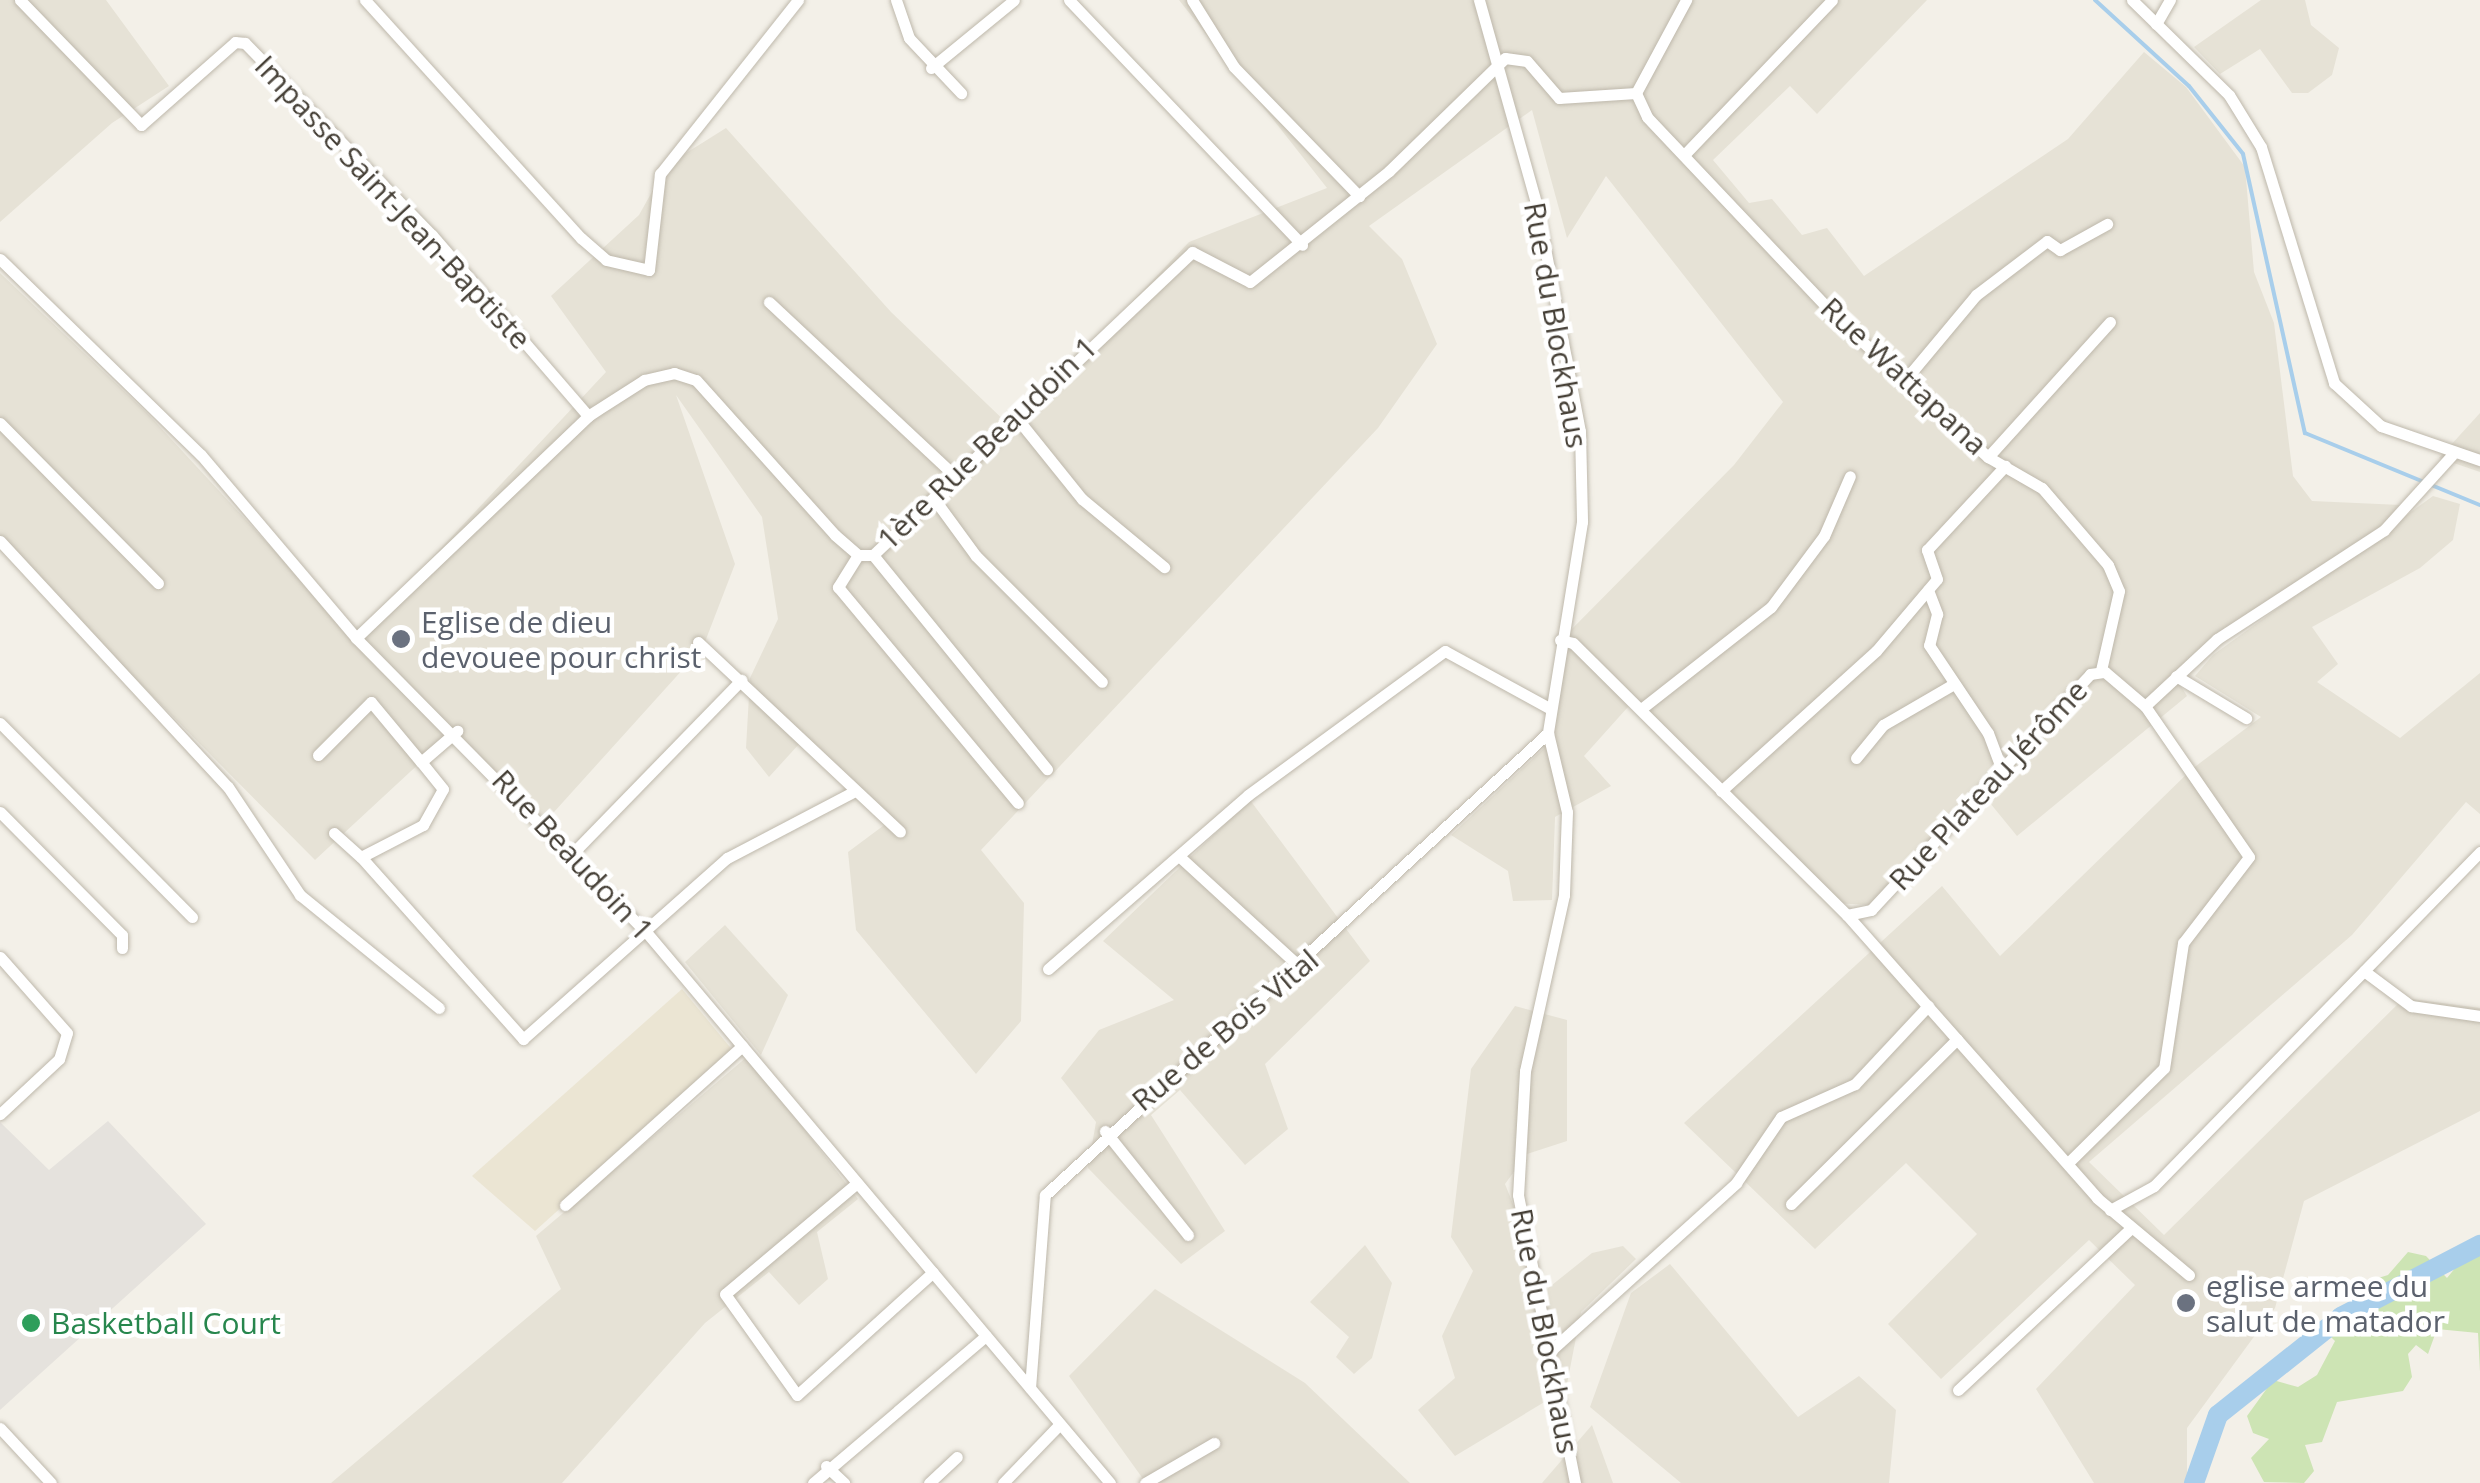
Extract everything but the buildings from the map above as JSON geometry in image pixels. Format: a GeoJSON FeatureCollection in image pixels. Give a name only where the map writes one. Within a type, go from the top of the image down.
{"type":"FeatureCollection","features":[{"type":"Feature","properties":{"kind":"street","name":"Impasse Saint-Jean-Baptiste"},"geometry":{"type":"LineString","coordinates":[[20,0],[140,125],[235,42],[245,43],[432,235],[588,416]]}},
{"type":"Feature","properties":{"kind":"street"},"geometry":{"type":"LineString","coordinates":[[365,0],[581,238],[606,260],[649,270],[660,174],[798,0]]}},
{"type":"Feature","properties":{"kind":"street"},"geometry":{"type":"LineString","coordinates":[[896,0],[931,68],[961,93]]}},
{"type":"Feature","properties":{"kind":"street"},"geometry":{"type":"LineString","coordinates":[[931,68],[1014,0]]}},
{"type":"Feature","properties":{"kind":"street"},"geometry":{"type":"LineString","coordinates":[[1070,0],[1302,246]]}},
{"type":"Feature","properties":{"kind":"street"},"geometry":{"type":"LineString","coordinates":[[1192,0],[1234,66],[1359,196]]}},
{"type":"Feature","properties":{"kind":"street","name":"Rue du Blockhaus"},"geometry":{"type":"LineString","coordinates":[[1478,0],[1536,206],[1580,431],[1582,522],[1560,640],[1548,734],[1566,812],[1564,894],[1526,1072],[1518,1195],[1546,1354],[1575,1483]]}},
{"type":"Feature","properties":{"kind":"street"},"geometry":{"type":"LineString","coordinates":[[1496,67],[1519,56],[1559,98],[1636,93],[1686,0]]}},
{"type":"Feature","properties":{"kind":"street"},"geometry":{"type":"LineString","coordinates":[[1684,155],[1832,0]]}},
{"type":"Feature","properties":{"kind":"street"},"geometry":{"type":"LineString","coordinates":[[2132,0],[2229,96],[2272,168],[2294,268],[2334,383],[2361,414],[2452,454],[2480,459]]}},
{"type":"Feature","properties":{"kind":"street"},"geometry":{"type":"LineString","coordinates":[[2156,24],[2170,0]]}},
{"type":"Feature","properties":{"kind":"street","name":"1ère Rue Beaudoin 1"},"geometry":{"type":"LineString","coordinates":[[356,638],[588,416],[644,380],[696,380],[858,556],[874,555],[1192,252],[1250,282],[1302,246],[1496,67]]}},
{"type":"Feature","properties":{"kind":"street","name":"Rue Wattapana"},"geometry":{"type":"LineString","coordinates":[[1636,93],[1684,155],[1905,380],[1988,457],[2042,488],[2117,579],[2101,670]]}},
{"type":"Feature","properties":{"kind":"street"},"geometry":{"type":"LineString","coordinates":[[1905,380],[1976,296],[2047,241],[2060,250],[2107,224]]}},
{"type":"Feature","properties":{"kind":"street","name":"Rue Beaudoin 1"},"geometry":{"type":"LineString","coordinates":[[0,259],[201,454],[356,638],[457,731],[647,933],[1030,1388],[1057,1427],[1110,1483]]}},
{"type":"Feature","properties":{"kind":"street"},"geometry":{"type":"LineString","coordinates":[[769,302],[956,478]]}},
{"type":"Feature","properties":{"kind":"street"},"geometry":{"type":"LineString","coordinates":[[1988,457],[2110,322]]}},
{"type":"Feature","properties":{"kind":"street"},"geometry":{"type":"LineString","coordinates":[[1016,417],[1082,499],[1164,567]]}},
{"type":"Feature","properties":{"kind":"street"},"geometry":{"type":"LineString","coordinates":[[0,423],[158,582]]}},
{"type":"Feature","properties":{"kind":"street"},"geometry":{"type":"LineString","coordinates":[[2145,706],[2176,676],[2384,530],[2452,454]]}},
{"type":"Feature","properties":{"kind":"street"},"geometry":{"type":"LineString","coordinates":[[1721,791],[1876,651],[1938,578],[1927,550],[2005,466]]}},
{"type":"Feature","properties":{"kind":"street"},"geometry":{"type":"LineString","coordinates":[[1641,709],[1771,607],[1832,523],[1850,476]]}},
{"type":"Feature","properties":{"kind":"street"},"geometry":{"type":"LineString","coordinates":[[935,500],[976,556],[1102,682]]}},
{"type":"Feature","properties":{"kind":"street"},"geometry":{"type":"LineString","coordinates":[[0,541],[228,787],[300,895],[438,1008]]}},
{"type":"Feature","properties":{"kind":"street"},"geometry":{"type":"LineString","coordinates":[[874,555],[1047,769]]}},
{"type":"Feature","properties":{"kind":"street"},"geometry":{"type":"LineString","coordinates":[[858,556],[838,587],[1018,803]]}},
{"type":"Feature","properties":{"kind":"street"},"geometry":{"type":"LineString","coordinates":[[1928,590],[1937,614],[1928,641],[1952,685],[1996,747],[2002,773]]}},
{"type":"Feature","properties":{"kind":"street"},"geometry":{"type":"LineString","coordinates":[[1560,640],[1641,709],[1847,915],[2110,1210],[2189,1275]]}},
{"type":"Feature","properties":{"kind":"street"},"geometry":{"type":"LineString","coordinates":[[698,642],[900,832]]}},
{"type":"Feature","properties":{"kind":"street"},"geometry":{"type":"LineString","coordinates":[[1048,969],[1308,746],[1445,651],[1551,709]]}},
{"type":"Feature","properties":{"kind":"street","name":"Rue Plateau Jérôme"},"geometry":{"type":"LineString","coordinates":[[1847,915],[1871,910],[2002,773],[2056,706],[2101,670],[2145,706],[2249,857],[2182,944],[2164,1068],[2068,1164]]}},
{"type":"Feature","properties":{"kind":"street"},"geometry":{"type":"LineString","coordinates":[[2176,676],[2246,718]]}},
{"type":"Feature","properties":{"kind":"street"},"geometry":{"type":"LineString","coordinates":[[572,854],[742,680]]}},
{"type":"Feature","properties":{"kind":"street"},"geometry":{"type":"LineString","coordinates":[[1856,758],[1883,725],[1952,685]]}},
{"type":"Feature","properties":{"kind":"street"},"geometry":{"type":"LineString","coordinates":[[318,755],[371,702],[442,790],[424,825],[361,857]]}},
{"type":"Feature","properties":{"kind":"street"},"geometry":{"type":"LineString","coordinates":[[0,723],[192,918]]}},
{"type":"Feature","properties":{"kind":"street"},"geometry":{"type":"LineString","coordinates":[[422,762],[457,731]]}},
{"type":"Feature","properties":{"kind":"street","name":"Rue de Bois Vital"},"geometry":{"type":"LineString","coordinates":[[1030,1388],[1045,1195],[1106,1130],[1301,968],[1548,734]]}},
{"type":"Feature","properties":{"kind":"street"},"geometry":{"type":"LineString","coordinates":[[334,833],[361,857],[524,1039],[727,858],[855,791]]}},
{"type":"Feature","properties":{"kind":"street"},"geometry":{"type":"LineString","coordinates":[[0,812],[122,935],[122,948]]}},
{"type":"Feature","properties":{"kind":"street"},"geometry":{"type":"LineString","coordinates":[[2110,1210],[2154,1186],[2480,852]]}},
{"type":"Feature","properties":{"kind":"street"},"geometry":{"type":"LineString","coordinates":[[1181,858],[1301,968]]}},
{"type":"Feature","properties":{"kind":"street"},"geometry":{"type":"LineString","coordinates":[[0,957],[67,1033],[59,1060],[0,1114]]}},
{"type":"Feature","properties":{"kind":"street"},"geometry":{"type":"LineString","coordinates":[[2364,970],[2410,1006],[2480,1016]]}},
{"type":"Feature","properties":{"kind":"street"},"geometry":{"type":"LineString","coordinates":[[1546,1354],[1736,1182],[1781,1117],[1855,1084],[1928,1006]]}},
{"type":"Feature","properties":{"kind":"street"},"geometry":{"type":"LineString","coordinates":[[1791,1204],[1958,1039]]}},
{"type":"Feature","properties":{"kind":"street"},"geometry":{"type":"LineString","coordinates":[[565,1205],[742,1046]]}},
{"type":"Feature","properties":{"kind":"street"},"geometry":{"type":"LineString","coordinates":[[1106,1130],[1188,1234]]}},
{"type":"Feature","properties":{"kind":"street"},"geometry":{"type":"LineString","coordinates":[[857,1183],[725,1294],[796,1395],[932,1272]]}},
{"type":"Feature","properties":{"kind":"street"},"geometry":{"type":"LineString","coordinates":[[1958,1390],[2130,1229]]}},
{"type":"Feature","properties":{"kind":"street"},"geometry":{"type":"LineString","coordinates":[[812,1483],[826,1466],[986,1336]]}},
{"type":"Feature","properties":{"kind":"street"},"geometry":{"type":"LineString","coordinates":[[1003,1483],[1057,1427]]}},
{"type":"Feature","properties":{"kind":"street"},"geometry":{"type":"LineString","coordinates":[[0,1428],[51,1483]]}},
{"type":"Feature","properties":{"kind":"street"},"geometry":{"type":"LineString","coordinates":[[1145,1483],[1214,1443]]}},
{"type":"Feature","properties":{"kind":"street"},"geometry":{"type":"LineString","coordinates":[[928,1483],[958,1457]]}},
{"type":"Feature","properties":{"kind":"street"},"geometry":{"type":"LineString","coordinates":[[826,1466],[844,1483]]}},
{"type":"Feature","properties":{"kind":"shaded area"},"geometry":{"type":"Polygon","coordinates":[[[0,0],[106,0],[169,86],[112,123],[0,222],[0,0]]]}},
{"type":"Feature","properties":{"kind":"shaded area"},"geometry":{"type":"Polygon","coordinates":[[[1179,0],[1927,0],[1817,114],[1790,86],[1713,160],[1749,203],[1772,199],[1802,235],[1827,228],[1864,276],[2068,139],[2144,52],[2186,87],[2245,167],[2254,272],[2274,323],[2293,476],[2312,501],[2401,505],[2379,531],[2209,643],[2177,680],[2187,696],[2017,836],[1981,792],[1869,905],[1835,903],[1636,698],[1584,756],[1611,786],[1555,817],[1552,900],[1513,901],[1508,871],[1451,835],[1555,738],[1553,694],[1568,633],[1734,465],[1783,402],[1606,176],[1567,238],[1532,110],[1369,226],[1402,259],[1437,344],[1378,428],[981,850],[1024,903],[1021,1021],[976,1074],[856,930],[848,852],[887,823],[800,743],[769,777],[746,748],[750,678],[778,619],[762,517],[676,395],[735,564],[703,647],[545,822],[451,734],[315,860],[0,542],[0,273],[148,414],[356,639],[606,372],[551,296],[639,215],[667,165],[726,128],[891,312],[1012,428],[1189,242],[1327,188],[1179,0]]]}},
{"type":"Feature","properties":{"kind":"shaded area"},"geometry":{"type":"Polygon","coordinates":[[[2261,0],[2305,0],[2311,25],[2339,48],[2332,75],[2308,93],[2292,93],[2260,49],[2220,74],[2194,47],[2261,0]]]}},
{"type":"Feature","properties":{"kind":"shaded area"},"geometry":{"type":"Polygon","coordinates":[[[2480,413],[2480,472],[2439,458],[2480,413]]]}},
{"type":"Feature","properties":{"kind":"shaded area"},"geometry":{"type":"Polygon","coordinates":[[[2433,496],[2460,504],[2453,540],[2420,568],[2312,627],[2338,664],[2317,682],[2400,738],[2480,673],[2480,814],[2466,802],[2352,935],[2089,1162],[2164,1235],[2404,998],[2480,1008],[2480,1111],[2304,1201],[2275,1308],[2187,1428],[2187,1483],[2094,1483],[2036,1389],[2135,1285],[2089,1240],[1941,1379],[1888,1324],[1977,1234],[1906,1163],[1815,1249],[1684,1123],[1942,886],[2000,956],[2192,769],[2261,717],[2195,676],[2213,655],[2433,496]]]}},
{"type":"Feature","properties":{"kind":"shaded area"},"geometry":{"type":"Polygon","coordinates":[[[1250,800],[1370,961],[1265,1064],[1288,1129],[1245,1165],[1180,1090],[1151,1115],[1225,1231],[1181,1264],[1088,1168],[1096,1122],[1061,1078],[1099,1030],[1174,1000],[1103,941],[1250,800]]]}},
{"type":"Feature","properties":{"kind":"shaded area"},"geometry":{"type":"Polygon","coordinates":[[[725,925],[788,995],[761,1055],[685,962],[725,925]]]}},
{"type":"Feature","properties":{"kind":"shaded area"},"geometry":{"type":"Polygon","coordinates":[[[682,989],[734,1052],[535,1231],[472,1176],[682,989]]]}},
{"type":"Feature","properties":{"kind":"shaded area"},"geometry":{"type":"Polygon","coordinates":[[[1515,1006],[1567,1020],[1567,1141],[1527,1154],[1505,1184],[1547,1289],[1592,1253],[1623,1246],[1636,1259],[1581,1312],[1566,1389],[1455,1456],[1418,1410],[1455,1378],[1442,1336],[1473,1271],[1451,1237],[1471,1069],[1515,1006]]]}},
{"type":"Feature","properties":{"kind":"shaded area"},"geometry":{"type":"Polygon","coordinates":[[[748,1056],[858,1199],[817,1232],[828,1279],[799,1305],[769,1272],[705,1323],[562,1483],[331,1483],[561,1289],[536,1236],[748,1056]]]}},
{"type":"Feature","properties":{"kind":"shaded area"},"geometry":{"type":"Polygon","coordinates":[[[108,1121],[206,1224],[0,1410],[0,1122],[49,1170],[108,1121]]]}},
{"type":"Feature","properties":{"kind":"shaded area"},"geometry":{"type":"Polygon","coordinates":[[[1365,1245],[1392,1283],[1372,1358],[1354,1374],[1336,1357],[1349,1337],[1310,1302],[1365,1245]]]}},
{"type":"Feature","properties":{"kind":"shaded area"},"geometry":{"type":"Polygon","coordinates":[[[1670,1264],[1798,1417],[1859,1376],[1896,1410],[1889,1483],[1681,1483],[1590,1407],[1631,1293],[1670,1264]]]}},
{"type":"Feature","properties":{"kind":"shaded area"},"geometry":{"type":"Polygon","coordinates":[[[1155,1289],[1305,1383],[1410,1483],[1146,1483],[1069,1376],[1155,1289]]]}},
{"type":"Feature","properties":{"kind":"shaded area"},"geometry":{"type":"Polygon","coordinates":[[[1592,1425],[1613,1483],[1542,1483],[1592,1425]]]}},
{"type":"Feature","properties":{"kind":"green space"},"geometry":{"type":"Polygon","coordinates":[[[2470,1250],[2480,1251],[2480,1372],[2478,1333],[2437,1329],[2428,1354],[2416,1345],[2408,1354],[2412,1377],[2403,1391],[2337,1402],[2322,1442],[2305,1445],[2314,1471],[2304,1483],[2264,1482],[2251,1458],[2269,1439],[2253,1433],[2247,1416],[2273,1380],[2298,1387],[2317,1375],[2335,1341],[2325,1331],[2343,1320],[2362,1283],[2388,1275],[2408,1252],[2426,1256],[2447,1278],[2470,1250]]]}},
{"type":"Feature","properties":{"kind":"waterway"},"geometry":{"type":"LineString","coordinates":[[2095,0],[2189,86],[2243,154],[2305,433],[2480,505]]}},
{"type":"Feature","properties":{"kind":"waterway"},"geometry":{"type":"LineString","coordinates":[[2194,1483],[2218,1415],[2341,1317],[2480,1245]]}},
{"type":"Feature","properties":{"kind":"place","name":"Eglise de dieu devouee pour christ"},"geometry":{"type":"Point","coordinates":[401,639]}},
{"type":"Feature","properties":{"kind":"place","name":"eglise armee du salut de matador"},"geometry":{"type":"Point","coordinates":[2186,1303]}},
{"type":"Feature","properties":{"kind":"place","name":"Basketball Court"},"geometry":{"type":"Point","coordinates":[31,1323]}}]}
